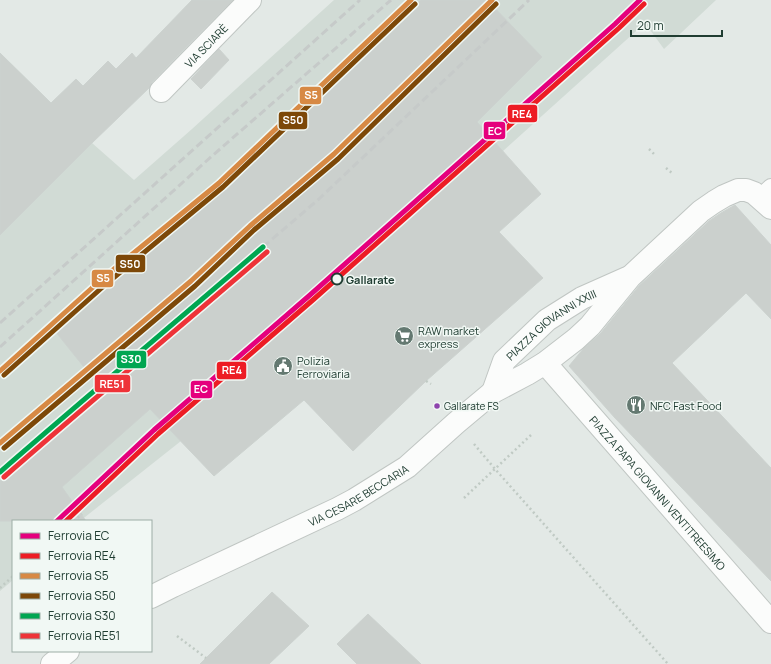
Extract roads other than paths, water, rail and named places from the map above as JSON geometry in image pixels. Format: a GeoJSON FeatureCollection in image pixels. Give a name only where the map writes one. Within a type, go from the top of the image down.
{"type":"FeatureCollection","features":[{"type":"Feature","properties":{"kind":"street","name":"VIA SCIARÈ"},"geometry":{"type":"LineString","coordinates":[[161,91],[250,0]]}},
{"type":"Feature","properties":{"kind":"street","name":"PIAZZA GIOVANNI XXIII"},"geometry":{"type":"LineString","coordinates":[[545,362],[576,339],[590,326],[630,277],[701,212],[724,196],[738,190],[746,190],[767,197]]}},
{"type":"Feature","properties":{"kind":"street","name":"PIAZZA GIOVANNI XXIII"},"geometry":{"type":"LineString","coordinates":[[493,392],[504,361],[547,320],[582,298],[630,277]]}},
{"type":"Feature","properties":{"kind":"street","name":"VIA CESARE BECCARIA"},"geometry":{"type":"LineString","coordinates":[[152,596],[354,500],[407,467],[493,392],[527,374],[545,362]]}},
{"type":"Feature","properties":{"kind":"street","name":"PIAZZA PAPA GIOVANNI VENTITREESIMO"},"geometry":{"type":"LineString","coordinates":[[545,362],[771,622]]}},
{"type":"Feature","properties":{"kind":"street"},"geometry":{"type":"LineString","coordinates":[[52,664],[67,652]]}},
{"type":"Feature","properties":{"kind":"railway"},"geometry":{"type":"LineString","coordinates":[[0,323],[360,0]]}},
{"type":"Feature","properties":{"kind":"railway"},"geometry":{"type":"LineString","coordinates":[[0,347],[212,156],[391,0]]}},
{"type":"Feature","properties":{"kind":"railway"},"geometry":{"type":"LineString","coordinates":[[263,247],[319,199],[529,0]]}},
{"type":"Feature","properties":{"kind":"rail line","name":"S5"},"geometry":{"type":"LineString","coordinates":[[0,371],[102,279],[219,183],[411,0]]}},
{"type":"Feature","properties":{"kind":"rail line","name":"S5"},"geometry":{"type":"LineString","coordinates":[[0,443],[191,281],[250,226],[334,154],[492,0]]}},
{"type":"Feature","properties":{"kind":"rail line","name":"EC"},"geometry":{"type":"LineString","coordinates":[[58,520],[154,430],[310,295],[615,24],[640,0]]}},
{"type":"Feature","properties":{"kind":"rail line","name":"S50"},"geometry":{"type":"LineString","coordinates":[[4,375],[106,284],[223,187],[415,4]]}},
{"type":"Feature","properties":{"kind":"rail line","name":"S50"},"geometry":{"type":"LineString","coordinates":[[4,448],[195,286],[254,230],[338,159],[496,4]]}},
{"type":"Feature","properties":{"kind":"rail line","name":"RE4"},"geometry":{"type":"LineString","coordinates":[[67,520],[158,434],[314,299],[619,28],[644,4]]}},
{"type":"Feature","properties":{"kind":"rail line","name":"S30"},"geometry":{"type":"LineString","coordinates":[[0,472],[263,247]]}},
{"type":"Feature","properties":{"kind":"rail line","name":"RE51"},"geometry":{"type":"LineString","coordinates":[[4,477],[267,252]]}},
{"type":"Feature","properties":{"kind":"place","name":"Gallarate"},"geometry":{"type":"Point","coordinates":[337,279]}},
{"type":"Feature","properties":{"kind":"place","name":"RAW market express"},"geometry":{"type":"Point","coordinates":[404,336]}},
{"type":"Feature","properties":{"kind":"place","name":"Polizia Ferroviaria"},"geometry":{"type":"Point","coordinates":[283,366]}},
{"type":"Feature","properties":{"kind":"place","name":"NFC Fast Food"},"geometry":{"type":"Point","coordinates":[636,405]}},
{"type":"Feature","properties":{"kind":"place","name":"Gallarate FS"},"geometry":{"type":"Point","coordinates":[437,406]}}]}
